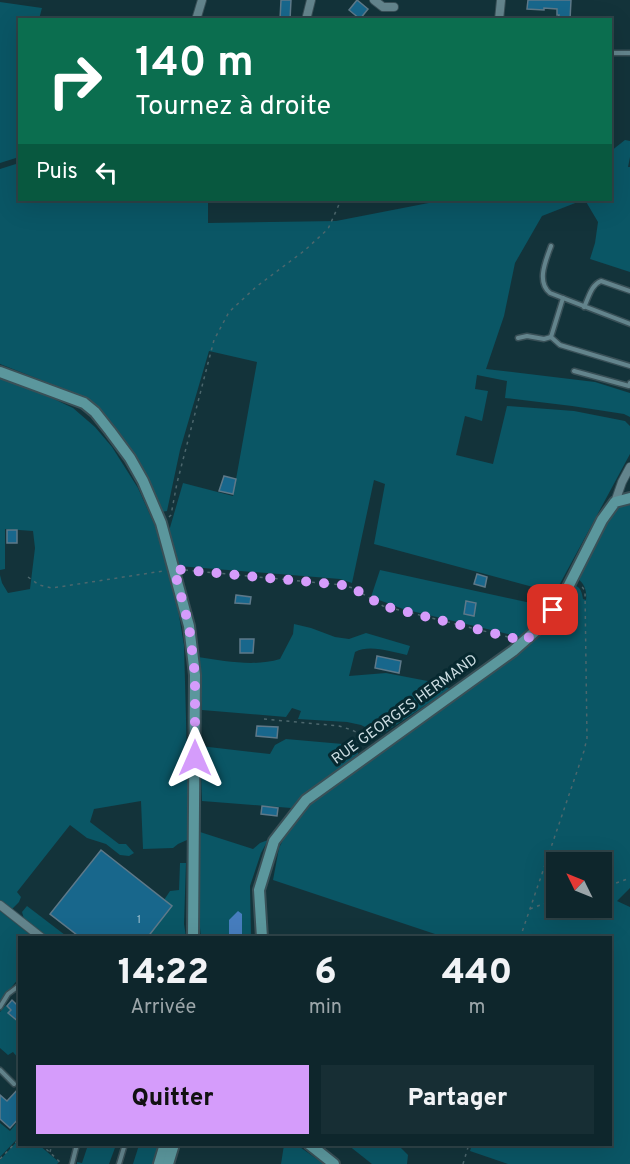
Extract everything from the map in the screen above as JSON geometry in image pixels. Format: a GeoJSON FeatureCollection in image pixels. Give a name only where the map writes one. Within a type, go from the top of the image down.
{"type":"FeatureCollection","features":[{"type":"Feature","properties":{"kind":"street"},"geometry":{"type":"LineString","coordinates":[[197,18],[202,0]]}},
{"type":"Feature","properties":{"kind":"street"},"geometry":{"type":"LineString","coordinates":[[306,18],[311,0]]}},
{"type":"Feature","properties":{"kind":"street"},"geometry":{"type":"LineString","coordinates":[[374,0],[383,7],[394,7]]}},
{"type":"Feature","properties":{"kind":"street"},"geometry":{"type":"LineString","coordinates":[[499,18],[501,0]]}},
{"type":"Feature","properties":{"kind":"street"},"geometry":{"type":"LineString","coordinates":[[0,372],[84,403],[95,412],[130,458],[143,481],[161,523],[189,626],[195,675],[193,936]]}},
{"type":"Feature","properties":{"kind":"street"},"geometry":{"type":"LineString","coordinates":[[615,502],[630,467]]}},
{"type":"Feature","properties":{"kind":"street"},"geometry":{"type":"LineString","coordinates":[[615,502],[630,498]]}},
{"type":"Feature","properties":{"kind":"street","name":"RUE GEORGES HERMAND"},"geometry":{"type":"LineString","coordinates":[[262,936],[259,890],[274,841],[306,800],[513,651],[540,627],[565,593],[602,520],[615,502]]}},
{"type":"Feature","properties":{"kind":"street"},"geometry":{"type":"LineString","coordinates":[[0,905],[39,936]]}},
{"type":"Feature","properties":{"kind":"street"},"geometry":{"type":"LineString","coordinates":[[159,1164],[164,1146]]}},
{"type":"Feature","properties":{"kind":"street"},"geometry":{"type":"LineString","coordinates":[[168,1164],[173,1146]]}},
{"type":"Feature","properties":{"kind":"street"},"geometry":{"type":"LineString","coordinates":[[312,1146],[334,1164]]}},
{"type":"Feature","properties":{"kind":"lane"},"geometry":{"type":"LineString","coordinates":[[612,53],[630,53]]}},
{"type":"Feature","properties":{"kind":"lane"},"geometry":{"type":"LineString","coordinates":[[551,246],[546,261],[543,284],[546,290],[630,324]]}},
{"type":"Feature","properties":{"kind":"lane"},"geometry":{"type":"LineString","coordinates":[[584,307],[593,286],[601,281],[607,281],[630,291]]}},
{"type":"Feature","properties":{"kind":"lane"},"geometry":{"type":"LineString","coordinates":[[551,337],[563,298]]}},
{"type":"Feature","properties":{"kind":"lane"},"geometry":{"type":"LineString","coordinates":[[518,338],[551,337]]}},
{"type":"Feature","properties":{"kind":"lane"},"geometry":{"type":"LineString","coordinates":[[551,337],[560,345],[630,366]]}},
{"type":"Feature","properties":{"kind":"lane"},"geometry":{"type":"LineString","coordinates":[[574,371],[629,386],[630,383]]}},
{"type":"Feature","properties":{"kind":"lane"},"geometry":{"type":"LineString","coordinates":[[0,1007],[8,994],[18,986]]}},
{"type":"Feature","properties":{"kind":"lane"},"geometry":{"type":"LineString","coordinates":[[0,1070],[14,1084]]}},
{"type":"Feature","properties":{"kind":"lane"},"geometry":{"type":"LineString","coordinates":[[72,1164],[76,1146]]}},
{"type":"Feature","properties":{"kind":"lane"},"geometry":{"type":"LineString","coordinates":[[118,1164],[124,1146]]}},
{"type":"Feature","properties":{"kind":"path"},"geometry":{"type":"LineString","coordinates":[[161,523],[171,515],[177,483],[214,340],[229,312],[256,287],[304,251],[328,229],[341,201]]}},
{"type":"Feature","properties":{"kind":"path"},"geometry":{"type":"LineString","coordinates":[[28,576],[39,585],[52,588],[174,569],[342,585],[353,588],[383,606],[525,641]]}},
{"type":"Feature","properties":{"kind":"path"},"geometry":{"type":"LineString","coordinates":[[521,936],[587,738],[585,591],[573,578]]}},
{"type":"Feature","properties":{"kind":"path"},"geometry":{"type":"LineString","coordinates":[[264,720],[339,726],[375,741],[386,742]]}},
{"type":"Feature","properties":{"kind":"path"},"geometry":{"type":"LineString","coordinates":[[612,884],[630,878]]}},
{"type":"Feature","properties":{"kind":"path"},"geometry":{"type":"LineString","coordinates":[[530,909],[546,903]]}},
{"type":"Feature","properties":{"kind":"path"},"geometry":{"type":"LineString","coordinates":[[0,1159],[18,1140]]}},
{"type":"Feature","properties":{"kind":"path"},"geometry":{"type":"LineString","coordinates":[[43,1146],[62,1164]]}},
{"type":"Feature","properties":{"kind":"path"},"geometry":{"type":"LineString","coordinates":[[50,1152],[52,1146]]}},
{"type":"Feature","properties":{"kind":"path"},"geometry":{"type":"LineString","coordinates":[[463,1164],[468,1146]]}},
{"type":"Feature","properties":{"kind":"shaded area"},"geometry":{"type":"Polygon","coordinates":[[[0,2],[42,8],[39,18],[18,18],[18,157],[0,163],[0,2]]]}},
{"type":"Feature","properties":{"kind":"shaded area"},"geometry":{"type":"Polygon","coordinates":[[[625,140],[630,141],[628,167],[630,167],[630,272],[590,259],[598,222],[586,201],[612,201],[612,150],[625,140]]]}},
{"type":"Feature","properties":{"kind":"shaded area"},"geometry":{"type":"Polygon","coordinates":[[[18,163],[18,201],[208,201],[208,223],[336,221],[439,201],[580,201],[542,216],[515,263],[504,316],[486,369],[595,382],[630,393],[630,417],[624,414],[572,406],[505,398],[507,381],[477,375],[475,389],[488,391],[482,421],[465,416],[456,455],[493,464],[507,406],[574,411],[625,421],[630,426],[630,454],[555,593],[374,544],[385,484],[374,480],[352,583],[340,579],[178,566],[169,531],[183,483],[233,496],[257,362],[209,351],[180,450],[167,511],[161,512],[95,414],[64,389],[0,364],[0,169],[18,163]]]}},
{"type":"Feature","properties":{"kind":"shaded area"},"geometry":{"type":"Polygon","coordinates":[[[0,376],[73,408],[95,427],[112,447],[138,488],[159,535],[176,598],[184,645],[188,792],[191,792],[190,831],[187,840],[173,848],[143,849],[141,801],[94,809],[90,822],[119,844],[126,844],[134,853],[129,856],[120,855],[106,844],[87,838],[70,825],[17,892],[21,897],[12,909],[0,900],[0,575],[8,593],[30,589],[35,548],[33,531],[5,529],[5,569],[0,570],[0,376]]]}},
{"type":"Feature","properties":{"kind":"shaded area"},"geometry":{"type":"Polygon","coordinates":[[[630,503],[630,888],[617,901],[630,907],[630,1164],[508,1164],[470,1151],[471,1146],[612,1146],[612,936],[441,936],[273,880],[279,848],[289,828],[304,807],[523,648],[551,622],[574,585],[580,589],[583,599],[586,600],[585,588],[578,579],[612,512],[619,505],[630,503]]]}},
{"type":"Feature","properties":{"kind":"shaded area"},"geometry":{"type":"Polygon","coordinates":[[[380,570],[549,607],[521,637],[403,609],[371,597],[380,570]]]}},
{"type":"Feature","properties":{"kind":"shaded area"},"geometry":{"type":"Polygon","coordinates":[[[294,624],[335,637],[349,639],[366,633],[410,646],[407,655],[374,649],[355,652],[349,676],[386,673],[438,683],[450,689],[381,735],[361,725],[347,722],[298,719],[301,711],[292,708],[286,717],[202,710],[198,657],[250,663],[280,659],[293,634],[294,624]]]}},
{"type":"Feature","properties":{"kind":"shaded area"},"geometry":{"type":"Polygon","coordinates":[[[286,739],[354,745],[358,754],[291,808],[202,801],[200,746],[270,754],[275,745],[286,739]]]}},
{"type":"Feature","properties":{"kind":"shaded area"},"geometry":{"type":"Polygon","coordinates":[[[200,832],[253,849],[268,840],[250,886],[251,936],[201,936],[200,832]]]}},
{"type":"Feature","properties":{"kind":"shaded area"},"geometry":{"type":"Polygon","coordinates":[[[180,863],[186,863],[184,924],[186,936],[148,936],[170,891],[179,890],[180,863]]]}},
{"type":"Feature","properties":{"kind":"shaded area"},"geometry":{"type":"Polygon","coordinates":[[[27,906],[66,936],[47,936],[24,919],[22,912],[27,906]]]}},
{"type":"Feature","properties":{"kind":"shaded area"},"geometry":{"type":"Polygon","coordinates":[[[0,911],[32,936],[18,936],[18,979],[0,1001],[0,911]]]}},
{"type":"Feature","properties":{"kind":"shaded area"},"geometry":{"type":"Polygon","coordinates":[[[6,1005],[11,1010],[8,1013],[18,1022],[18,1058],[13,1052],[8,1055],[0,1048],[0,1012],[6,1005]]]}},
{"type":"Feature","properties":{"kind":"shaded area"},"geometry":{"type":"Polygon","coordinates":[[[18,1121],[18,1138],[0,1157],[0,1123],[10,1131],[18,1121]]]}},
{"type":"Feature","properties":{"kind":"shaded area"},"geometry":{"type":"Polygon","coordinates":[[[18,1140],[18,1146],[40,1146],[59,1162],[57,1164],[0,1164],[0,1160],[18,1140]]]}},
{"type":"Feature","properties":{"kind":"shaded area"},"geometry":{"type":"Polygon","coordinates":[[[88,1146],[116,1146],[109,1164],[77,1164],[77,1162],[82,1163],[88,1146]]]}},
{"type":"Feature","properties":{"kind":"shaded area"},"geometry":{"type":"Polygon","coordinates":[[[139,1146],[160,1146],[155,1164],[133,1164],[139,1146]]]}},
{"type":"Feature","properties":{"kind":"shaded area"},"geometry":{"type":"Polygon","coordinates":[[[284,1146],[298,1146],[324,1164],[281,1164],[284,1146]]]}},
{"type":"Feature","properties":{"kind":"shaded area"},"geometry":{"type":"Polygon","coordinates":[[[349,1146],[399,1146],[408,1155],[407,1164],[372,1164],[349,1146]]]}},
{"type":"Feature","properties":{"kind":"water"},"geometry":{"type":"Polygon","coordinates":[[[238,911],[242,914],[242,936],[229,936],[229,920],[238,911]]]}},
{"type":"Feature","properties":{"kind":"building"},"geometry":{"type":"Polygon","coordinates":[[[281,0],[291,0],[290,18],[280,18],[281,0]]]}},
{"type":"Feature","properties":{"kind":"building"},"geometry":{"type":"Polygon","coordinates":[[[357,0],[368,9],[361,18],[349,10],[357,0]]]}},
{"type":"Feature","properties":{"kind":"building"},"geometry":{"type":"Polygon","coordinates":[[[528,0],[571,0],[570,18],[558,18],[557,9],[527,9],[528,0]]]}},
{"type":"Feature","properties":{"kind":"building"},"geometry":{"type":"Polygon","coordinates":[[[224,476],[236,479],[233,494],[219,491],[224,476]]]}},
{"type":"Feature","properties":{"kind":"building"},"geometry":{"type":"Polygon","coordinates":[[[7,530],[17,530],[17,543],[7,543],[7,530]]]}},
{"type":"Feature","properties":{"kind":"building"},"geometry":{"type":"Polygon","coordinates":[[[477,574],[487,577],[485,587],[474,584],[477,574]]]}},
{"type":"Feature","properties":{"kind":"building"},"geometry":{"type":"Polygon","coordinates":[[[236,595],[251,597],[250,604],[235,603],[236,595]]]}},
{"type":"Feature","properties":{"kind":"building"},"geometry":{"type":"Polygon","coordinates":[[[466,601],[476,603],[474,616],[464,614],[466,601]]]}},
{"type":"Feature","properties":{"kind":"building"},"geometry":{"type":"Polygon","coordinates":[[[240,639],[254,639],[253,653],[240,653],[240,639]]]}},
{"type":"Feature","properties":{"kind":"building"},"geometry":{"type":"Polygon","coordinates":[[[377,656],[401,661],[399,673],[375,668],[377,656]]]}},
{"type":"Feature","properties":{"kind":"building"},"geometry":{"type":"Polygon","coordinates":[[[257,726],[278,727],[277,738],[256,736],[257,726]]]}},
{"type":"Feature","properties":{"kind":"building"},"geometry":{"type":"Polygon","coordinates":[[[262,806],[278,808],[277,816],[261,814],[262,806]]]}},
{"type":"Feature","properties":{"kind":"building"},"geometry":{"type":"Polygon","coordinates":[[[101,850],[172,906],[149,936],[78,936],[50,914],[101,850]]]}},
{"type":"Feature","properties":{"kind":"building"},"geometry":{"type":"Polygon","coordinates":[[[12,1000],[16,1004],[18,1002],[18,1021],[8,1013],[11,1010],[7,1006],[12,1000]]]}},
{"type":"Feature","properties":{"kind":"building"},"geometry":{"type":"Polygon","coordinates":[[[18,1089],[18,1119],[10,1128],[0,1119],[0,1095],[7,1101],[18,1089]]]}},
{"type":"Feature","properties":{"kind":"route"},"geometry":{"type":"LineString","coordinates":[[195,758],[195,675],[189,626],[174,569],[342,585],[353,588],[383,606],[525,641],[553,610]]}}]}
